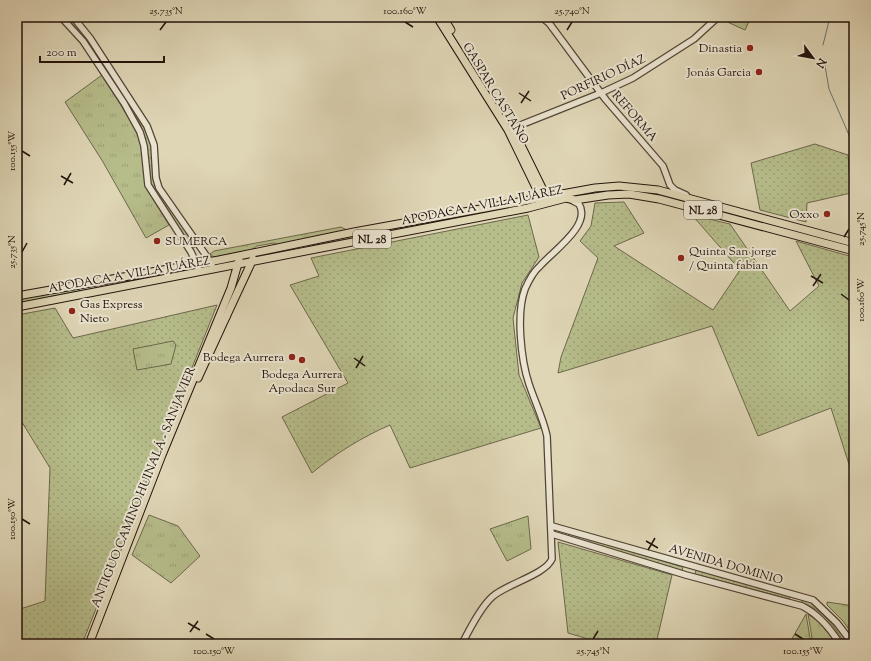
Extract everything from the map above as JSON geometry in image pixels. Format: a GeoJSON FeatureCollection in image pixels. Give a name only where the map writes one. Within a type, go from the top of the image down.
{"type":"FeatureCollection","features":[{"type":"Feature","properties":{"kind":"main road","name":"GASPAR CASTAÑO"},"geometry":{"type":"LineString","coordinates":[[437,17],[510,129]]}},
{"type":"Feature","properties":{"kind":"main road","name":"GASPAR CASTAÑO"},"geometry":{"type":"LineString","coordinates":[[443,17],[510,129],[545,200]]}},
{"type":"Feature","properties":{"kind":"main road","name":"APODACA A VILLA JUÁREZ"},"geometry":{"type":"LineString","coordinates":[[17,307],[215,270],[252,261],[404,232],[545,200],[583,189],[620,186],[658,190],[691,198],[854,243]]}},
{"type":"Feature","properties":{"kind":"main road","name":"APODACA A VILLA JUÁREZ"},"geometry":{"type":"LineString","coordinates":[[17,296],[210,262],[242,254],[402,224],[545,200],[565,198],[575,200],[597,196],[629,194],[659,198],[854,251]]}},
{"type":"Feature","properties":{"kind":"main road"},"geometry":{"type":"LineString","coordinates":[[402,224],[404,232]]}},
{"type":"Feature","properties":{"kind":"main road","name":"ANTIGUO CAMINO HUINALÁ - SAN JAVIER"},"geometry":{"type":"LineString","coordinates":[[92,644],[160,470],[214,340],[256,252]]}},
{"type":"Feature","properties":{"kind":"main road"},"geometry":{"type":"LineString","coordinates":[[89,644],[162,455],[231,288],[242,254]]}},
{"type":"Feature","properties":{"kind":"main road"},"geometry":{"type":"LineString","coordinates":[[217,320],[226,317]]}},
{"type":"Feature","properties":{"kind":"street"},"geometry":{"type":"LineString","coordinates":[[61,17],[83,41],[139,130],[144,146],[147,182],[155,198],[197,264],[200,272]]}},
{"type":"Feature","properties":{"kind":"street"},"geometry":{"type":"LineString","coordinates":[[73,17],[90,38],[147,126],[154,145],[157,182],[162,194],[215,270]]}},
{"type":"Feature","properties":{"kind":"street","name":"REFORMA"},"geometry":{"type":"LineString","coordinates":[[541,17],[549,23],[601,93],[664,166],[667,173],[668,182],[672,188],[691,198]]}},
{"type":"Feature","properties":{"kind":"street","name":"PORFIRIO DÍAZ"},"geometry":{"type":"LineString","coordinates":[[510,129],[601,93],[654,65],[694,39],[718,17]]}},
{"type":"Feature","properties":{"kind":"street"},"geometry":{"type":"LineString","coordinates":[[139,130],[147,126]]}},
{"type":"Feature","properties":{"kind":"street"},"geometry":{"type":"LineString","coordinates":[[155,198],[162,194]]}},
{"type":"Feature","properties":{"kind":"street"},"geometry":{"type":"LineString","coordinates":[[462,644],[490,598],[502,590],[545,568],[550,563],[552,555],[552,526],[547,436],[544,420],[527,378],[520,317],[524,292],[532,274],[579,225],[582,214],[581,206],[577,202],[565,198]]}},
{"type":"Feature","properties":{"kind":"street","name":"AVENIDA DOMINIO"},"geometry":{"type":"LineString","coordinates":[[552,526],[813,600],[837,623],[853,644]]}},
{"type":"Feature","properties":{"kind":"street","name":"AVENIDA DOMINIO"},"geometry":{"type":"LineString","coordinates":[[552,534],[686,575],[802,606],[828,626],[840,644]]}},
{"type":"Feature","properties":{"kind":"green space"},"geometry":{"type":"Polygon","coordinates":[[[64,17],[71,17],[85,34],[139,115],[151,141],[153,177],[195,246],[194,248],[192,248],[152,188],[148,172],[147,149],[140,124],[95,56],[64,17]]]}},
{"type":"Feature","properties":{"kind":"green space"},"geometry":{"type":"Polygon","coordinates":[[[725,17],[751,17],[745,30],[723,20],[725,17]]]}},
{"type":"Feature","properties":{"kind":"green space"},"geometry":{"type":"Polygon","coordinates":[[[102,75],[140,136],[147,189],[169,225],[146,238],[103,162],[65,102],[102,75]]]}},
{"type":"Feature","properties":{"kind":"green space"},"geometry":{"type":"Polygon","coordinates":[[[815,144],[848,155],[851,193],[807,203],[806,222],[760,210],[751,163],[815,144]]]}},
{"type":"Feature","properties":{"kind":"green space"},"geometry":{"type":"Polygon","coordinates":[[[643,190],[671,196],[851,245],[654,195],[604,192],[643,190]]]}},
{"type":"Feature","properties":{"kind":"green space"},"geometry":{"type":"Polygon","coordinates":[[[624,202],[644,233],[614,246],[713,310],[740,270],[692,215],[730,224],[790,311],[819,286],[796,241],[853,257],[854,480],[831,408],[758,436],[712,326],[558,373],[561,357],[598,258],[580,241],[591,226],[595,203],[624,202]]]}},
{"type":"Feature","properties":{"kind":"green space"},"geometry":{"type":"Polygon","coordinates":[[[503,209],[495,212],[306,248],[315,245],[503,209]]]}},
{"type":"Feature","properties":{"kind":"green space"},"geometry":{"type":"Polygon","coordinates":[[[528,215],[539,257],[522,283],[513,318],[519,375],[541,428],[410,468],[390,425],[349,446],[312,473],[282,417],[348,383],[290,285],[319,276],[311,258],[528,215]]]}},
{"type":"Feature","properties":{"kind":"green space"},"geometry":{"type":"Polygon","coordinates":[[[341,227],[347,230],[278,245],[274,243],[257,246],[251,250],[214,257],[210,254],[214,251],[341,227]]]}},
{"type":"Feature","properties":{"kind":"green space"},"geometry":{"type":"Polygon","coordinates":[[[191,268],[189,270],[124,283],[124,281],[191,268]]]}},
{"type":"Feature","properties":{"kind":"green space"},"geometry":{"type":"Polygon","coordinates":[[[77,288],[79,289],[80,293],[17,305],[17,299],[77,288]]]}},
{"type":"Feature","properties":{"kind":"green space"},"geometry":{"type":"Polygon","coordinates":[[[217,305],[82,644],[17,644],[17,610],[45,601],[50,468],[17,414],[17,315],[55,308],[73,338],[217,305]]]}},
{"type":"Feature","properties":{"kind":"green space"},"geometry":{"type":"Polygon","coordinates":[[[173,341],[176,345],[171,364],[137,370],[133,349],[173,341]]]}},
{"type":"Feature","properties":{"kind":"green space"},"geometry":{"type":"Polygon","coordinates":[[[149,515],[178,526],[200,556],[171,583],[132,555],[149,515]]]}},
{"type":"Feature","properties":{"kind":"green space"},"geometry":{"type":"Polygon","coordinates":[[[528,516],[531,549],[507,561],[490,529],[528,516]]]}},
{"type":"Feature","properties":{"kind":"green space"},"geometry":{"type":"Polygon","coordinates":[[[568,533],[683,567],[682,571],[569,537],[568,533]]]}},
{"type":"Feature","properties":{"kind":"green space"},"geometry":{"type":"Polygon","coordinates":[[[558,542],[672,575],[656,644],[605,644],[568,633],[558,542]]]}},
{"type":"Feature","properties":{"kind":"green space"},"geometry":{"type":"Polygon","coordinates":[[[696,570],[790,596],[789,599],[695,574],[696,570]]]}},
{"type":"Feature","properties":{"kind":"green space"},"geometry":{"type":"Polygon","coordinates":[[[802,600],[810,602],[823,610],[834,622],[848,642],[845,644],[827,619],[809,605],[802,603],[802,600]]]}},
{"type":"Feature","properties":{"kind":"green space"},"geometry":{"type":"Polygon","coordinates":[[[827,602],[854,606],[854,637],[843,621],[827,605],[827,602]]]}},
{"type":"Feature","properties":{"kind":"green space"},"geometry":{"type":"Polygon","coordinates":[[[806,614],[811,644],[789,644],[806,614]]]}},
{"type":"Feature","properties":{"kind":"green space"},"geometry":{"type":"Polygon","coordinates":[[[808,614],[819,622],[837,644],[813,644],[808,614]]]}},
{"type":"Feature","properties":{"kind":"waterway"},"geometry":{"type":"LineString","coordinates":[[823,45],[830,17]]}},
{"type":"Feature","properties":{"kind":"waterway"},"geometry":{"type":"LineString","coordinates":[[824,60],[829,89],[851,143]]}},
{"type":"Feature","properties":{"kind":"place","name":"Dinastia"},"geometry":{"type":"Point","coordinates":[750,48]}},
{"type":"Feature","properties":{"kind":"place","name":"Jonás Garcia"},"geometry":{"type":"Point","coordinates":[759,72]}},
{"type":"Feature","properties":{"kind":"place","name":"Oxxo"},"geometry":{"type":"Point","coordinates":[827,214]}},
{"type":"Feature","properties":{"kind":"place","name":"SUMERCA"},"geometry":{"type":"Point","coordinates":[157,241]}},
{"type":"Feature","properties":{"kind":"place","name":"Quinta San jorge / Quinta fabian"},"geometry":{"type":"Point","coordinates":[681,258]}},
{"type":"Feature","properties":{"kind":"place","name":"Gas Express Nieto"},"geometry":{"type":"Point","coordinates":[72,311]}},
{"type":"Feature","properties":{"kind":"place","name":"Bodega Aurrera"},"geometry":{"type":"Point","coordinates":[292,357]}},
{"type":"Feature","properties":{"kind":"place","name":"Bodega Aurrera Apodaca Sur"},"geometry":{"type":"Point","coordinates":[302,360]}}]}
